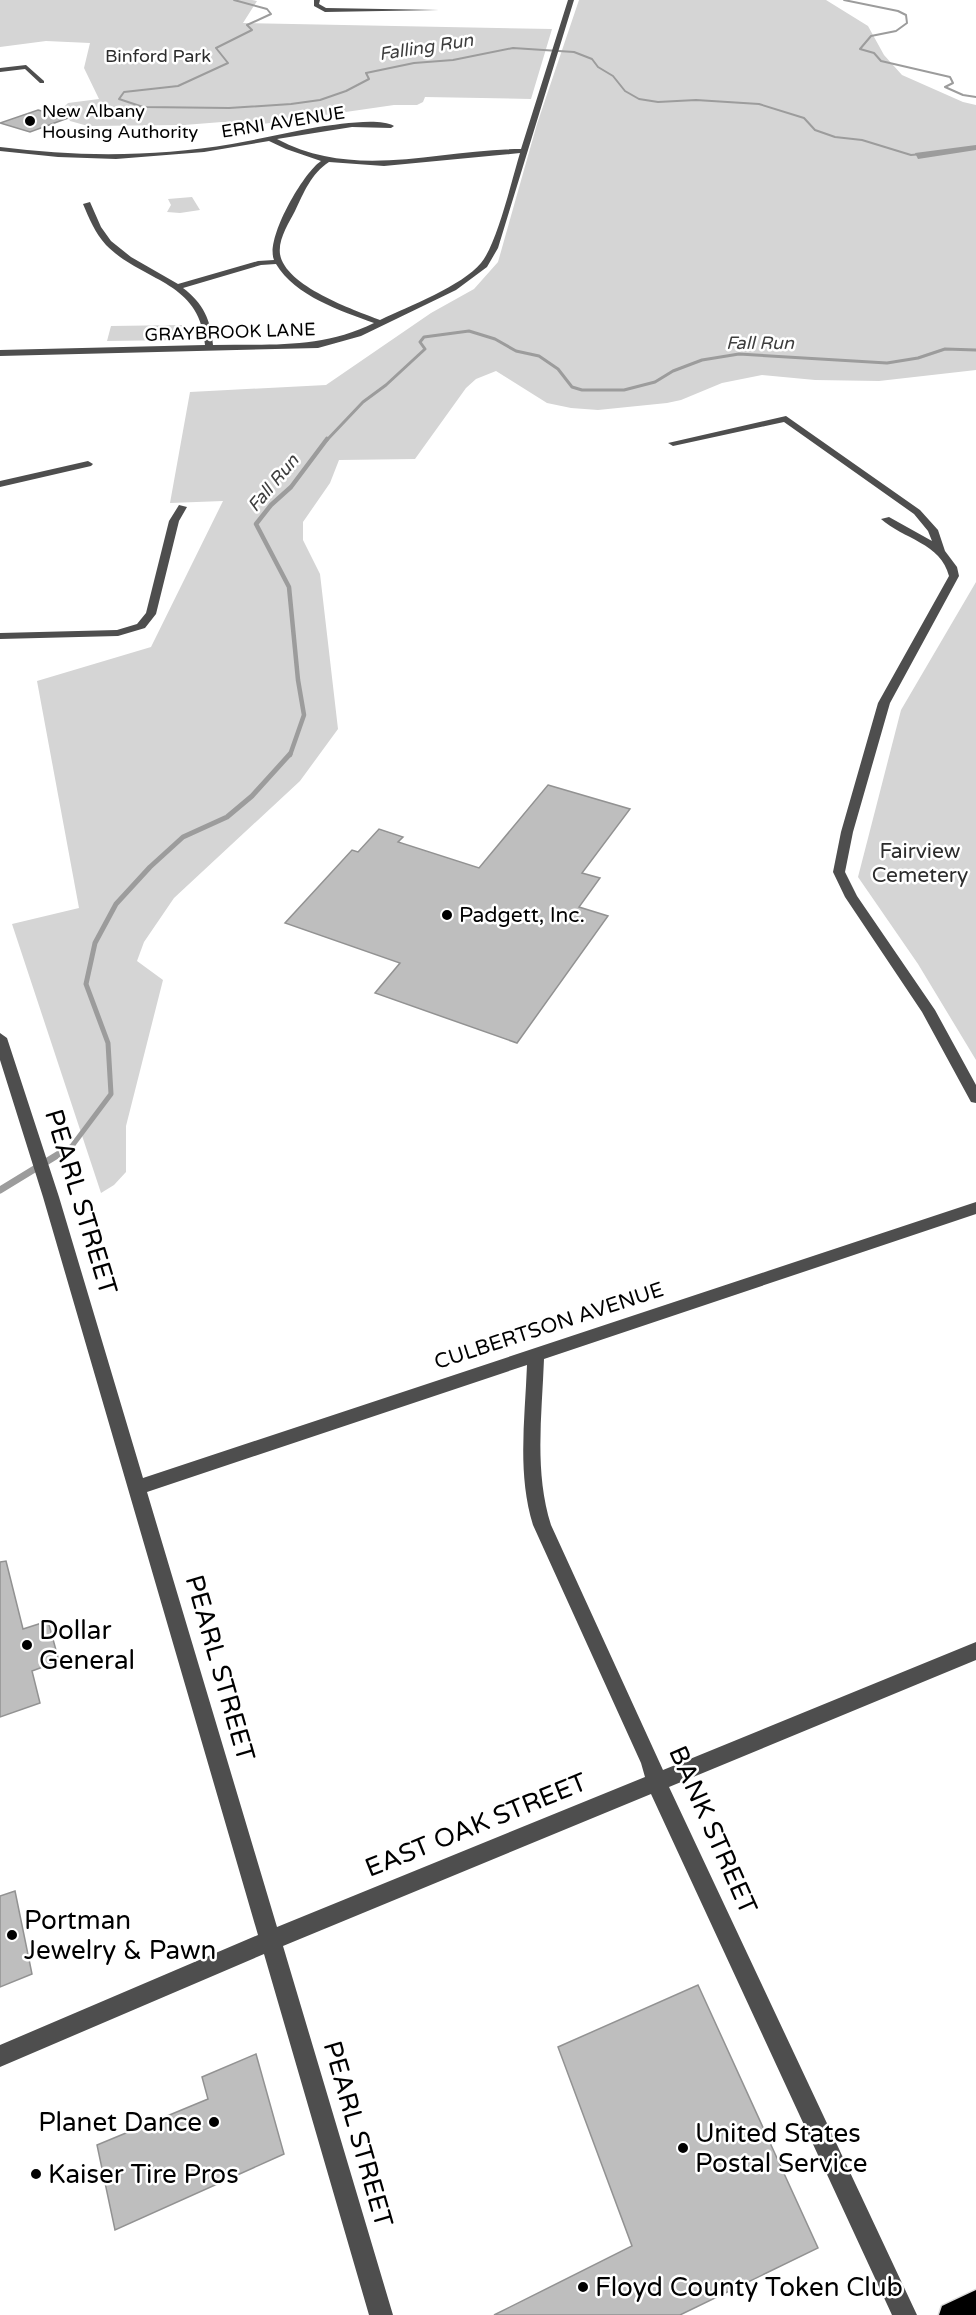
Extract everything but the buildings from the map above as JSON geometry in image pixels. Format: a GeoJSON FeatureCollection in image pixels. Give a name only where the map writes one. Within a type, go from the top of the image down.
{"type":"FeatureCollection","features":[{"type":"Feature","properties":{"kind":"main road"},"geometry":{"type":"LineString","coordinates":[[951,2315],[976,2302]]}},
{"type":"Feature","properties":{"kind":"street"},"geometry":{"type":"LineString","coordinates":[[317,0],[316,5],[325,10],[436,10]]}},
{"type":"Feature","properties":{"kind":"street"},"geometry":{"type":"LineString","coordinates":[[393,10],[394,0]]}},
{"type":"Feature","properties":{"kind":"street","name":"GRAYBROOK LANE"},"geometry":{"type":"LineString","coordinates":[[0,353],[318,345],[358,334],[453,288],[484,265],[494,248],[571,0]]}},
{"type":"Feature","properties":{"kind":"street"},"geometry":{"type":"LineString","coordinates":[[0,70],[26,67],[42,82]]}},
{"type":"Feature","properties":{"kind":"street","name":"ERNI AVENUE"},"geometry":{"type":"LineString","coordinates":[[0,149],[76,156],[140,156],[205,150],[348,126],[391,126]]}},
{"type":"Feature","properties":{"kind":"street"},"geometry":{"type":"LineString","coordinates":[[271,139],[296,152],[327,160],[352,163],[402,163],[483,151],[523,152]]}},
{"type":"Feature","properties":{"kind":"street"},"geometry":{"type":"LineString","coordinates":[[327,160],[317,166],[291,212],[276,247],[279,262],[292,278],[309,290],[381,324]]}},
{"type":"Feature","properties":{"kind":"street"},"geometry":{"type":"LineString","coordinates":[[87,204],[102,236],[112,246],[176,287],[203,312],[210,333],[209,348]]}},
{"type":"Feature","properties":{"kind":"street"},"geometry":{"type":"LineString","coordinates":[[176,287],[261,263],[279,262]]}},
{"type":"Feature","properties":{"kind":"street"},"geometry":{"type":"LineString","coordinates":[[673,443],[786,419],[920,514],[933,530],[940,551]]}},
{"type":"Feature","properties":{"kind":"street"},"geometry":{"type":"LineString","coordinates":[[0,484],[88,464]]}},
{"type":"Feature","properties":{"kind":"street"},"geometry":{"type":"LineString","coordinates":[[0,636],[118,633],[135,630],[146,623],[151,614],[174,521],[182,507]]}},
{"type":"Feature","properties":{"kind":"street"},"geometry":{"type":"LineString","coordinates":[[886,519],[940,551],[952,564],[954,576],[884,703],[847,832],[839,872],[851,897],[928,1010],[976,1098]]}},
{"type":"Feature","properties":{"kind":"street","name":"PEARL STREET"},"geometry":{"type":"LineString","coordinates":[[0,1038],[51,1197],[381,2315]]}},
{"type":"Feature","properties":{"kind":"street","name":"CULBERTSON AVENUE"},"geometry":{"type":"LineString","coordinates":[[137,1488],[976,1208]]}},
{"type":"Feature","properties":{"kind":"street","name":"BANK STREET"},"geometry":{"type":"LineString","coordinates":[[536,1354],[531,1475],[534,1499],[542,1525],[651,1762],[656,1782],[905,2315]]}},
{"type":"Feature","properties":{"kind":"street","name":"EAST OAK STREET"},"geometry":{"type":"LineString","coordinates":[[0,2056],[272,1940],[976,1651]]}},
{"type":"Feature","properties":{"kind":"green space","name":"Binford Park"},"geometry":{"type":"Polygon","coordinates":[[[0,0],[252,0],[257,1],[243,23],[552,29],[531,99],[425,97],[423,102],[417,105],[394,105],[248,126],[222,122],[184,125],[88,126],[70,121],[64,107],[68,103],[99,99],[84,68],[90,43],[46,41],[0,47],[0,0]]]}},
{"type":"Feature","properties":{"kind":"green space"},"geometry":{"type":"Polygon","coordinates":[[[579,0],[826,0],[868,26],[884,55],[902,75],[963,102],[976,105],[976,370],[879,381],[815,380],[762,375],[722,383],[681,400],[667,403],[598,410],[547,403],[496,371],[476,379],[466,388],[415,459],[339,460],[330,483],[303,522],[303,540],[320,574],[338,729],[300,781],[174,898],[144,942],[137,961],[163,980],[126,1126],[126,1172],[114,1185],[101,1193],[12,924],[79,908],[37,681],[151,647],[223,501],[170,503],[190,392],[326,385],[431,313],[474,289],[498,262],[537,124],[579,0]]]}},
{"type":"Feature","properties":{"kind":"green space"},"geometry":{"type":"Polygon","coordinates":[[[192,197],[200,210],[167,212],[171,205],[168,199],[192,197]]]}},
{"type":"Feature","properties":{"kind":"green space"},"geometry":{"type":"Polygon","coordinates":[[[182,325],[180,340],[107,341],[111,326],[182,325]]]}},
{"type":"Feature","properties":{"kind":"green space","name":"Fairview Cemetery"},"geometry":{"type":"Polygon","coordinates":[[[976,582],[976,1060],[918,964],[858,877],[901,710],[976,582]]]}},
{"type":"Feature","properties":{"kind":"shaded area"},"geometry":{"type":"Polygon","coordinates":[[[976,145],[976,150],[918,159],[915,153],[976,145]]]}},
{"type":"Feature","properties":{"kind":"waterway","name":"Falling Run"},"geometry":{"type":"LineString","coordinates":[[234,0],[267,9],[271,14],[247,25],[252,30],[216,48],[228,63],[178,86],[124,92],[119,99],[143,107],[229,108],[291,104],[320,100],[346,91],[369,79],[366,73],[414,63],[453,60],[513,48],[574,52],[592,59],[598,67],[613,76],[625,91],[639,99],[658,102],[696,100],[759,104],[804,118],[815,130],[835,137],[862,140],[911,155],[922,154]]}},
{"type":"Feature","properties":{"kind":"waterway","name":"Fall Run"},"geometry":{"type":"LineString","coordinates":[[844,0],[898,11],[906,15],[907,23],[896,31],[871,36],[860,49],[874,53],[881,61],[950,77],[953,83],[945,87],[963,95],[976,97]]}},
{"type":"Feature","properties":{"kind":"waterway","name":"Fall Run"},"geometry":{"type":"LineString","coordinates":[[326,441],[363,402],[386,385],[425,349],[420,342],[424,337],[469,331],[495,339],[516,351],[539,356],[558,369],[572,387],[582,390],[624,390],[655,382],[673,371],[702,360],[739,354],[887,363],[918,358],[945,349],[976,350]]}},
{"type":"Feature","properties":{"kind":"waterway","name":"Fall Run"},"geometry":{"type":"LineString","coordinates":[[290,755],[304,715],[298,680],[289,587],[256,524],[271,505],[291,487],[327,439]]}},
{"type":"Feature","properties":{"kind":"waterway","name":"Fall Run"},"geometry":{"type":"LineString","coordinates":[[56,1156],[72,1146],[111,1094],[108,1043],[86,984],[95,943],[116,904],[150,867],[183,837],[227,817],[252,796],[290,754]]}},
{"type":"Feature","properties":{"kind":"waterway","name":"Fall Run"},"geometry":{"type":"LineString","coordinates":[[0,1190],[59,1154]]}},
{"type":"Feature","properties":{"kind":"place","name":"New Albany Housing Authority"},"geometry":{"type":"Point","coordinates":[30,121]}},
{"type":"Feature","properties":{"kind":"place","name":"Padgett, Inc."},"geometry":{"type":"Point","coordinates":[447,915]}},
{"type":"Feature","properties":{"kind":"place","name":"Dollar General"},"geometry":{"type":"Point","coordinates":[27,1645]}},
{"type":"Feature","properties":{"kind":"place","name":"Portman Jewelry & Pawn"},"geometry":{"type":"Point","coordinates":[12,1935]}},
{"type":"Feature","properties":{"kind":"place","name":"Planet Dance"},"geometry":{"type":"Point","coordinates":[214,2122]}},
{"type":"Feature","properties":{"kind":"place","name":"United States Postal Service"},"geometry":{"type":"Point","coordinates":[683,2148]}},
{"type":"Feature","properties":{"kind":"place","name":"Kaiser Tire Pros"},"geometry":{"type":"Point","coordinates":[36,2174]}},
{"type":"Feature","properties":{"kind":"place","name":"Floyd County Token Club"},"geometry":{"type":"Point","coordinates":[583,2287]}}]}
